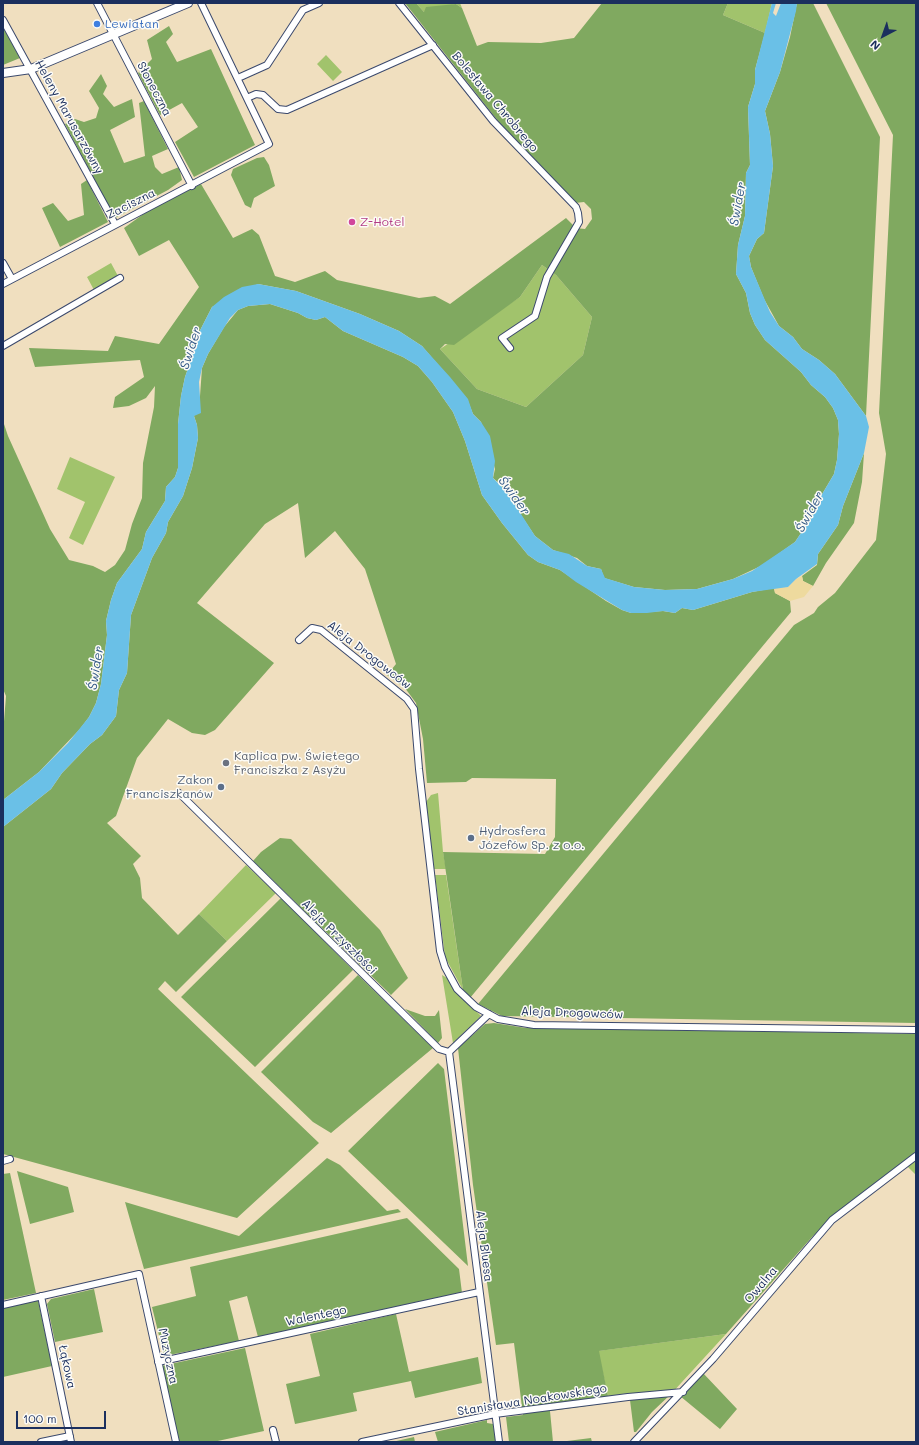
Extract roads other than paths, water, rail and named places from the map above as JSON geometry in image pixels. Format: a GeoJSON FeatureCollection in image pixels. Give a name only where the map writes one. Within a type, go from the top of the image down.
{"type":"FeatureCollection","features":[{"type":"Feature","properties":{"kind":"street","name":"Słoneczna"},"geometry":{"type":"LineString","coordinates":[[97,3],[192,186]]}},
{"type":"Feature","properties":{"kind":"street"},"geometry":{"type":"LineString","coordinates":[[3,73],[31,69],[188,3]]}},
{"type":"Feature","properties":{"kind":"street"},"geometry":{"type":"LineString","coordinates":[[201,3],[249,97],[256,94],[263,95],[278,109],[287,110],[433,46]]}},
{"type":"Feature","properties":{"kind":"street"},"geometry":{"type":"LineString","coordinates":[[239,77],[267,65],[303,10],[319,3]]}},
{"type":"Feature","properties":{"kind":"street","name":"Bolesława Chrobrego"},"geometry":{"type":"LineString","coordinates":[[399,3],[506,136],[576,208],[578,213],[579,222],[546,277],[535,316],[502,338],[510,348]]}},
{"type":"Feature","properties":{"kind":"street","name":"Heleny Marusarzówny"},"geometry":{"type":"LineString","coordinates":[[3,20],[115,224]]}},
{"type":"Feature","properties":{"kind":"street","name":"Zaciszna"},"geometry":{"type":"LineString","coordinates":[[3,284],[115,224],[192,186],[269,144],[249,97]]}},
{"type":"Feature","properties":{"kind":"street"},"geometry":{"type":"LineString","coordinates":[[3,263],[12,278]]}},
{"type":"Feature","properties":{"kind":"street"},"geometry":{"type":"LineString","coordinates":[[3,346],[120,278]]}},
{"type":"Feature","properties":{"kind":"street","name":"Aleja Drogowców"},"geometry":{"type":"LineString","coordinates":[[299,640],[312,628],[321,630],[407,699],[414,710],[419,769],[442,959],[457,989],[476,1007],[489,1014],[512,1022],[534,1025],[916,1030]]}},
{"type":"Feature","properties":{"kind":"street","name":"Aleja Przyszłości"},"geometry":{"type":"LineString","coordinates":[[179,793],[389,1002],[439,1049],[449,1052]]}},
{"type":"Feature","properties":{"kind":"street"},"geometry":{"type":"LineString","coordinates":[[449,1052],[489,1014]]}},
{"type":"Feature","properties":{"kind":"street","name":"Aleja Bluesa"},"geometry":{"type":"LineString","coordinates":[[449,1052],[499,1442]]}},
{"type":"Feature","properties":{"kind":"street","name":"Owalna"},"geometry":{"type":"LineString","coordinates":[[636,1441],[683,1392],[832,1220],[916,1156]]}},
{"type":"Feature","properties":{"kind":"street"},"geometry":{"type":"LineString","coordinates":[[3,1161],[10,1159]]}},
{"type":"Feature","properties":{"kind":"street","name":"Muzyczna"},"geometry":{"type":"LineString","coordinates":[[41,1296],[139,1274],[176,1442]]}},
{"type":"Feature","properties":{"kind":"street","name":"Walentego"},"geometry":{"type":"LineString","coordinates":[[158,1362],[479,1292]]}},
{"type":"Feature","properties":{"kind":"street"},"geometry":{"type":"LineString","coordinates":[[3,1305],[41,1296]]}},
{"type":"Feature","properties":{"kind":"street","name":"Łąkowa"},"geometry":{"type":"LineString","coordinates":[[41,1296],[71,1439]]}},
{"type":"Feature","properties":{"kind":"street","name":"Stanisława Noakowskiego"},"geometry":{"type":"LineString","coordinates":[[362,1442],[495,1414],[628,1396],[683,1392]]}},
{"type":"Feature","properties":{"kind":"street"},"geometry":{"type":"LineString","coordinates":[[273,1430],[276,1442]]}},
{"type":"Feature","properties":{"kind":"street"},"geometry":{"type":"LineString","coordinates":[[41,1442],[71,1439]]}},
{"type":"Feature","properties":{"kind":"water","name":"Świder"},"geometry":{"type":"Polygon","coordinates":[[[772,3],[776,3],[773,13],[776,16],[781,3],[797,3],[780,72],[765,111],[770,134],[773,166],[764,233],[757,239],[749,256],[751,267],[770,312],[779,326],[793,337],[802,349],[819,360],[835,374],[866,416],[869,427],[864,453],[843,506],[838,525],[818,554],[817,564],[796,579],[788,587],[752,592],[693,610],[682,608],[675,613],[663,611],[631,613],[622,610],[576,582],[560,570],[538,562],[528,555],[482,495],[465,441],[453,412],[432,382],[418,366],[403,357],[343,331],[325,317],[316,320],[307,318],[298,313],[270,304],[248,306],[238,310],[230,318],[208,354],[202,368],[199,382],[201,413],[194,416],[197,425],[198,438],[192,468],[183,496],[168,522],[166,533],[152,558],[131,615],[127,673],[119,690],[116,716],[102,735],[90,744],[62,773],[51,789],[3,827],[3,800],[39,772],[68,743],[89,717],[96,703],[101,684],[107,635],[106,621],[111,600],[117,583],[142,549],[146,532],[165,501],[166,487],[175,477],[178,468],[178,424],[181,396],[185,377],[191,360],[191,348],[212,307],[224,297],[242,287],[258,284],[296,291],[360,314],[399,331],[422,346],[468,399],[473,414],[481,422],[490,436],[495,461],[493,478],[507,492],[535,536],[553,550],[569,554],[587,566],[601,569],[605,578],[634,587],[665,590],[697,589],[733,579],[752,571],[795,542],[815,512],[821,496],[834,474],[837,460],[839,434],[838,420],[833,408],[825,397],[811,385],[801,372],[765,340],[755,325],[750,313],[746,293],[736,274],[738,245],[745,216],[746,173],[750,165],[748,107],[755,84],[755,70],[772,3]]]}},
{"type":"Feature","properties":{"kind":"place","name":"Lewiatan"},"geometry":{"type":"Point","coordinates":[97,24]}},
{"type":"Feature","properties":{"kind":"place","name":"Z-Hotel"},"geometry":{"type":"Point","coordinates":[352,222]}},
{"type":"Feature","properties":{"kind":"place","name":"Kaplica pw. Świętego Franciszka z Asyżu"},"geometry":{"type":"Point","coordinates":[226,763]}},
{"type":"Feature","properties":{"kind":"place","name":"Zakon Franciszkanów"},"geometry":{"type":"Point","coordinates":[221,787]}},
{"type":"Feature","properties":{"kind":"place","name":"Hydrosfera Józefów Sp. z o.o."},"geometry":{"type":"Point","coordinates":[471,838]}}]}
